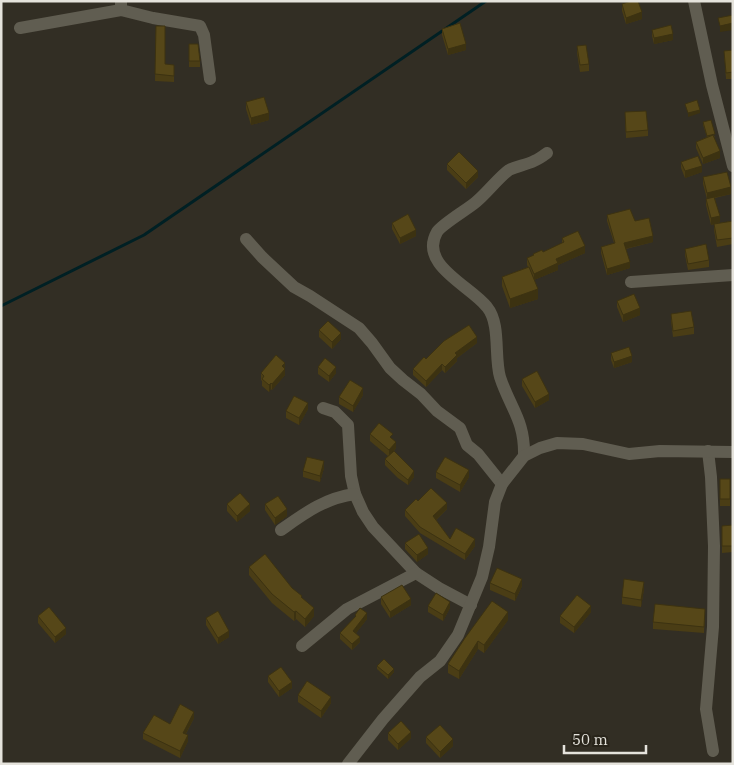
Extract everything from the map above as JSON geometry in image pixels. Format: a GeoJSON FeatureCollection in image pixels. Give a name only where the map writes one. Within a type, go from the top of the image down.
{"type":"FeatureCollection","features":[{"type":"Feature","properties":{"kind":"street"},"geometry":{"type":"LineString","coordinates":[[694,1],[712,85],[733,166]]}},
{"type":"Feature","properties":{"kind":"street"},"geometry":{"type":"LineString","coordinates":[[20,28],[121,6],[153,18],[200,26],[204,35],[210,78]]}},
{"type":"Feature","properties":{"kind":"street"},"geometry":{"type":"LineString","coordinates":[[524,456],[524,440],[518,417],[500,376],[494,321],[489,308],[478,297],[446,273],[439,264],[433,246],[438,230],[476,202],[508,171],[536,161],[547,153]]}},
{"type":"Feature","properties":{"kind":"street"},"geometry":{"type":"LineString","coordinates":[[246,239],[294,287],[359,328],[390,368],[421,394],[437,412],[460,428],[467,445],[478,454],[502,484]]}},
{"type":"Feature","properties":{"kind":"street"},"geometry":{"type":"LineString","coordinates":[[632,282],[733,275]]}},
{"type":"Feature","properties":{"kind":"street"},"geometry":{"type":"LineString","coordinates":[[323,408],[335,412],[348,425],[351,476],[355,494],[363,512],[373,527],[416,573],[471,605]]}},
{"type":"Feature","properties":{"kind":"street"},"geometry":{"type":"LineString","coordinates":[[348,764],[382,719],[420,677],[440,661],[458,635],[482,577],[489,547],[495,502],[502,484],[524,456],[540,448],[557,443],[583,444],[629,454],[733,452]]}},
{"type":"Feature","properties":{"kind":"street"},"geometry":{"type":"LineString","coordinates":[[708,451],[714,546],[713,627],[706,709],[713,751]]}},
{"type":"Feature","properties":{"kind":"street"},"geometry":{"type":"LineString","coordinates":[[281,530],[306,513],[337,496],[355,494]]}},
{"type":"Feature","properties":{"kind":"street"},"geometry":{"type":"LineString","coordinates":[[302,646],[347,609],[416,573]]}},
{"type":"Feature","properties":{"kind":"building"},"geometry":{"type":"Polygon","coordinates":[[[638,1],[642,12],[626,18],[622,4],[638,1]]]}},
{"type":"Feature","properties":{"kind":"building"},"geometry":{"type":"Polygon","coordinates":[[[733,15],[733,23],[720,26],[718,18],[733,15]]]}},
{"type":"Feature","properties":{"kind":"building"},"geometry":{"type":"Polygon","coordinates":[[[460,23],[466,44],[448,49],[442,29],[460,23]]]}},
{"type":"Feature","properties":{"kind":"building"},"geometry":{"type":"Polygon","coordinates":[[[671,25],[673,34],[654,38],[652,30],[671,25]]]}},
{"type":"Feature","properties":{"kind":"building"},"geometry":{"type":"Polygon","coordinates":[[[156,26],[165,26],[165,64],[174,65],[174,76],[155,74],[156,26]]]}},
{"type":"Feature","properties":{"kind":"building"},"geometry":{"type":"Polygon","coordinates":[[[189,44],[198,44],[200,61],[189,61],[189,44]]]}},
{"type":"Feature","properties":{"kind":"building"},"geometry":{"type":"Polygon","coordinates":[[[586,45],[589,64],[580,65],[577,46],[586,45]]]}},
{"type":"Feature","properties":{"kind":"building"},"geometry":{"type":"Polygon","coordinates":[[[733,50],[733,72],[726,73],[724,51],[733,50]]]}},
{"type":"Feature","properties":{"kind":"building"},"geometry":{"type":"Polygon","coordinates":[[[264,97],[269,113],[251,118],[246,102],[264,97]]]}},
{"type":"Feature","properties":{"kind":"building"},"geometry":{"type":"Polygon","coordinates":[[[697,100],[700,110],[688,113],[685,104],[697,100]]]}},
{"type":"Feature","properties":{"kind":"building"},"geometry":{"type":"Polygon","coordinates":[[[646,111],[648,130],[626,132],[625,112],[646,111]]]}},
{"type":"Feature","properties":{"kind":"building"},"geometry":{"type":"Polygon","coordinates":[[[711,120],[715,134],[707,136],[703,122],[711,120]]]}},
{"type":"Feature","properties":{"kind":"building"},"geometry":{"type":"Polygon","coordinates":[[[713,135],[720,151],[703,158],[696,142],[713,135]]]}},
{"type":"Feature","properties":{"kind":"building"},"geometry":{"type":"Polygon","coordinates":[[[459,152],[478,171],[466,183],[447,164],[459,152]]]}},
{"type":"Feature","properties":{"kind":"building"},"geometry":{"type":"Polygon","coordinates":[[[698,156],[702,166],[685,171],[681,162],[698,156]]]}},
{"type":"Feature","properties":{"kind":"building"},"geometry":{"type":"Polygon","coordinates":[[[727,172],[731,187],[707,193],[703,177],[727,172]]]}},
{"type":"Feature","properties":{"kind":"building"},"geometry":{"type":"Polygon","coordinates":[[[714,197],[720,216],[711,218],[706,199],[714,197]]]}},
{"type":"Feature","properties":{"kind":"building"},"geometry":{"type":"Polygon","coordinates":[[[630,209],[635,221],[649,218],[653,236],[624,243],[630,262],[607,269],[601,247],[615,243],[607,215],[630,209]]]}},
{"type":"Feature","properties":{"kind":"building"},"geometry":{"type":"Polygon","coordinates":[[[408,214],[416,230],[400,238],[392,223],[408,214]]]}},
{"type":"Feature","properties":{"kind":"building"},"geometry":{"type":"Polygon","coordinates":[[[733,221],[733,238],[717,240],[714,224],[733,221]]]}},
{"type":"Feature","properties":{"kind":"building"},"geometry":{"type":"Polygon","coordinates":[[[578,231],[585,246],[556,259],[558,263],[534,274],[527,258],[564,242],[562,238],[578,231]]]}},
{"type":"Feature","properties":{"kind":"building"},"geometry":{"type":"Polygon","coordinates":[[[706,244],[709,260],[688,264],[685,249],[706,244]]]}},
{"type":"Feature","properties":{"kind":"building"},"geometry":{"type":"Polygon","coordinates":[[[529,267],[538,289],[510,299],[502,277],[529,267]]]}},
{"type":"Feature","properties":{"kind":"building"},"geometry":{"type":"Polygon","coordinates":[[[634,294],[640,308],[623,315],[617,301],[634,294]]]}},
{"type":"Feature","properties":{"kind":"building"},"geometry":{"type":"Polygon","coordinates":[[[691,311],[694,327],[673,331],[671,314],[691,311]]]}},
{"type":"Feature","properties":{"kind":"building"},"geometry":{"type":"Polygon","coordinates":[[[328,321],[341,333],[332,342],[319,330],[328,321]]]}},
{"type":"Feature","properties":{"kind":"building"},"geometry":{"type":"Polygon","coordinates":[[[469,325],[477,337],[455,353],[457,355],[445,367],[442,364],[426,381],[413,369],[424,357],[426,359],[444,341],[469,325]]]}},
{"type":"Feature","properties":{"kind":"building"},"geometry":{"type":"Polygon","coordinates":[[[629,347],[632,356],[614,362],[611,353],[629,347]]]}},
{"type":"Feature","properties":{"kind":"building"},"geometry":{"type":"Polygon","coordinates":[[[276,355],[285,363],[282,366],[285,369],[269,385],[262,379],[264,376],[261,373],[276,355]]]}},
{"type":"Feature","properties":{"kind":"building"},"geometry":{"type":"Polygon","coordinates":[[[325,358],[336,367],[329,376],[318,367],[325,358]]]}},
{"type":"Feature","properties":{"kind":"building"},"geometry":{"type":"Polygon","coordinates":[[[537,371],[549,394],[535,402],[522,379],[537,371]]]}},
{"type":"Feature","properties":{"kind":"building"},"geometry":{"type":"Polygon","coordinates":[[[350,380],[363,388],[353,406],[339,397],[350,380]]]}},
{"type":"Feature","properties":{"kind":"building"},"geometry":{"type":"Polygon","coordinates":[[[294,396],[308,403],[299,418],[286,411],[294,396]]]}},
{"type":"Feature","properties":{"kind":"building"},"geometry":{"type":"Polygon","coordinates":[[[379,423],[393,434],[390,437],[396,442],[389,450],[370,434],[379,423]]]}},
{"type":"Feature","properties":{"kind":"building"},"geometry":{"type":"Polygon","coordinates":[[[394,451],[414,471],[408,480],[385,459],[394,451]]]}},
{"type":"Feature","properties":{"kind":"building"},"geometry":{"type":"Polygon","coordinates":[[[307,457],[324,461],[320,476],[303,471],[307,457]]]}},
{"type":"Feature","properties":{"kind":"building"},"geometry":{"type":"Polygon","coordinates":[[[445,457],[469,470],[460,485],[436,472],[445,457]]]}},
{"type":"Feature","properties":{"kind":"building"},"geometry":{"type":"Polygon","coordinates":[[[720,479],[730,479],[730,499],[720,499],[720,479]]]}},
{"type":"Feature","properties":{"kind":"building"},"geometry":{"type":"Polygon","coordinates":[[[431,488],[447,503],[433,516],[450,539],[456,528],[475,539],[465,554],[420,527],[405,510],[416,499],[418,501],[431,488]]]}},
{"type":"Feature","properties":{"kind":"building"},"geometry":{"type":"Polygon","coordinates":[[[240,493],[250,504],[237,516],[227,504],[240,493]]]}},
{"type":"Feature","properties":{"kind":"building"},"geometry":{"type":"Polygon","coordinates":[[[278,496],[287,509],[275,518],[265,504],[278,496]]]}},
{"type":"Feature","properties":{"kind":"building"},"geometry":{"type":"Polygon","coordinates":[[[733,525],[733,546],[722,546],[722,526],[733,525]]]}},
{"type":"Feature","properties":{"kind":"building"},"geometry":{"type":"Polygon","coordinates":[[[419,534],[428,548],[417,555],[405,543],[419,534]]]}},
{"type":"Feature","properties":{"kind":"building"},"geometry":{"type":"Polygon","coordinates":[[[265,554],[292,588],[314,608],[305,619],[272,594],[249,567],[265,554]]]}},
{"type":"Feature","properties":{"kind":"building"},"geometry":{"type":"Polygon","coordinates":[[[497,568],[522,579],[515,594],[490,583],[497,568]]]}},
{"type":"Feature","properties":{"kind":"building"},"geometry":{"type":"Polygon","coordinates":[[[624,579],[644,582],[641,600],[622,597],[624,579]]]}},
{"type":"Feature","properties":{"kind":"building"},"geometry":{"type":"Polygon","coordinates":[[[402,585],[411,599],[390,612],[381,597],[402,585]]]}},
{"type":"Feature","properties":{"kind":"building"},"geometry":{"type":"Polygon","coordinates":[[[436,593],[450,602],[443,615],[428,606],[436,593]]]}},
{"type":"Feature","properties":{"kind":"building"},"geometry":{"type":"Polygon","coordinates":[[[577,595],[591,606],[574,627],[560,616],[577,595]]]}},
{"type":"Feature","properties":{"kind":"building"},"geometry":{"type":"Polygon","coordinates":[[[492,601],[508,612],[484,645],[478,641],[459,671],[448,664],[492,601]]]}},
{"type":"Feature","properties":{"kind":"building"},"geometry":{"type":"Polygon","coordinates":[[[655,604],[705,609],[704,627],[653,622],[655,604]]]}},
{"type":"Feature","properties":{"kind":"building"},"geometry":{"type":"Polygon","coordinates":[[[49,607],[66,628],[55,637],[38,616],[49,607]]]}},
{"type":"Feature","properties":{"kind":"building"},"geometry":{"type":"Polygon","coordinates":[[[360,608],[367,613],[353,631],[360,637],[352,644],[340,633],[356,616],[360,608]]]}},
{"type":"Feature","properties":{"kind":"building"},"geometry":{"type":"Polygon","coordinates":[[[218,611],[229,631],[218,638],[206,618],[218,611]]]}},
{"type":"Feature","properties":{"kind":"building"},"geometry":{"type":"Polygon","coordinates":[[[384,659],[394,669],[388,675],[377,666],[384,659]]]}},
{"type":"Feature","properties":{"kind":"building"},"geometry":{"type":"Polygon","coordinates":[[[281,667],[292,682],[279,691],[268,676],[281,667]]]}},
{"type":"Feature","properties":{"kind":"building"},"geometry":{"type":"Polygon","coordinates":[[[307,681],[331,697],[321,711],[298,695],[307,681]]]}},
{"type":"Feature","properties":{"kind":"building"},"geometry":{"type":"Polygon","coordinates":[[[180,704],[194,712],[183,733],[188,735],[180,751],[143,733],[154,715],[170,724],[180,704]]]}},
{"type":"Feature","properties":{"kind":"building"},"geometry":{"type":"Polygon","coordinates":[[[401,721],[411,732],[398,744],[388,733],[401,721]]]}},
{"type":"Feature","properties":{"kind":"building"},"geometry":{"type":"Polygon","coordinates":[[[440,725],[453,739],[440,752],[426,737],[440,725]]]}},
{"type":"Feature","properties":{"kind":"waterway"},"geometry":{"type":"LineString","coordinates":[[1,306],[144,235],[486,1]]}}]}
